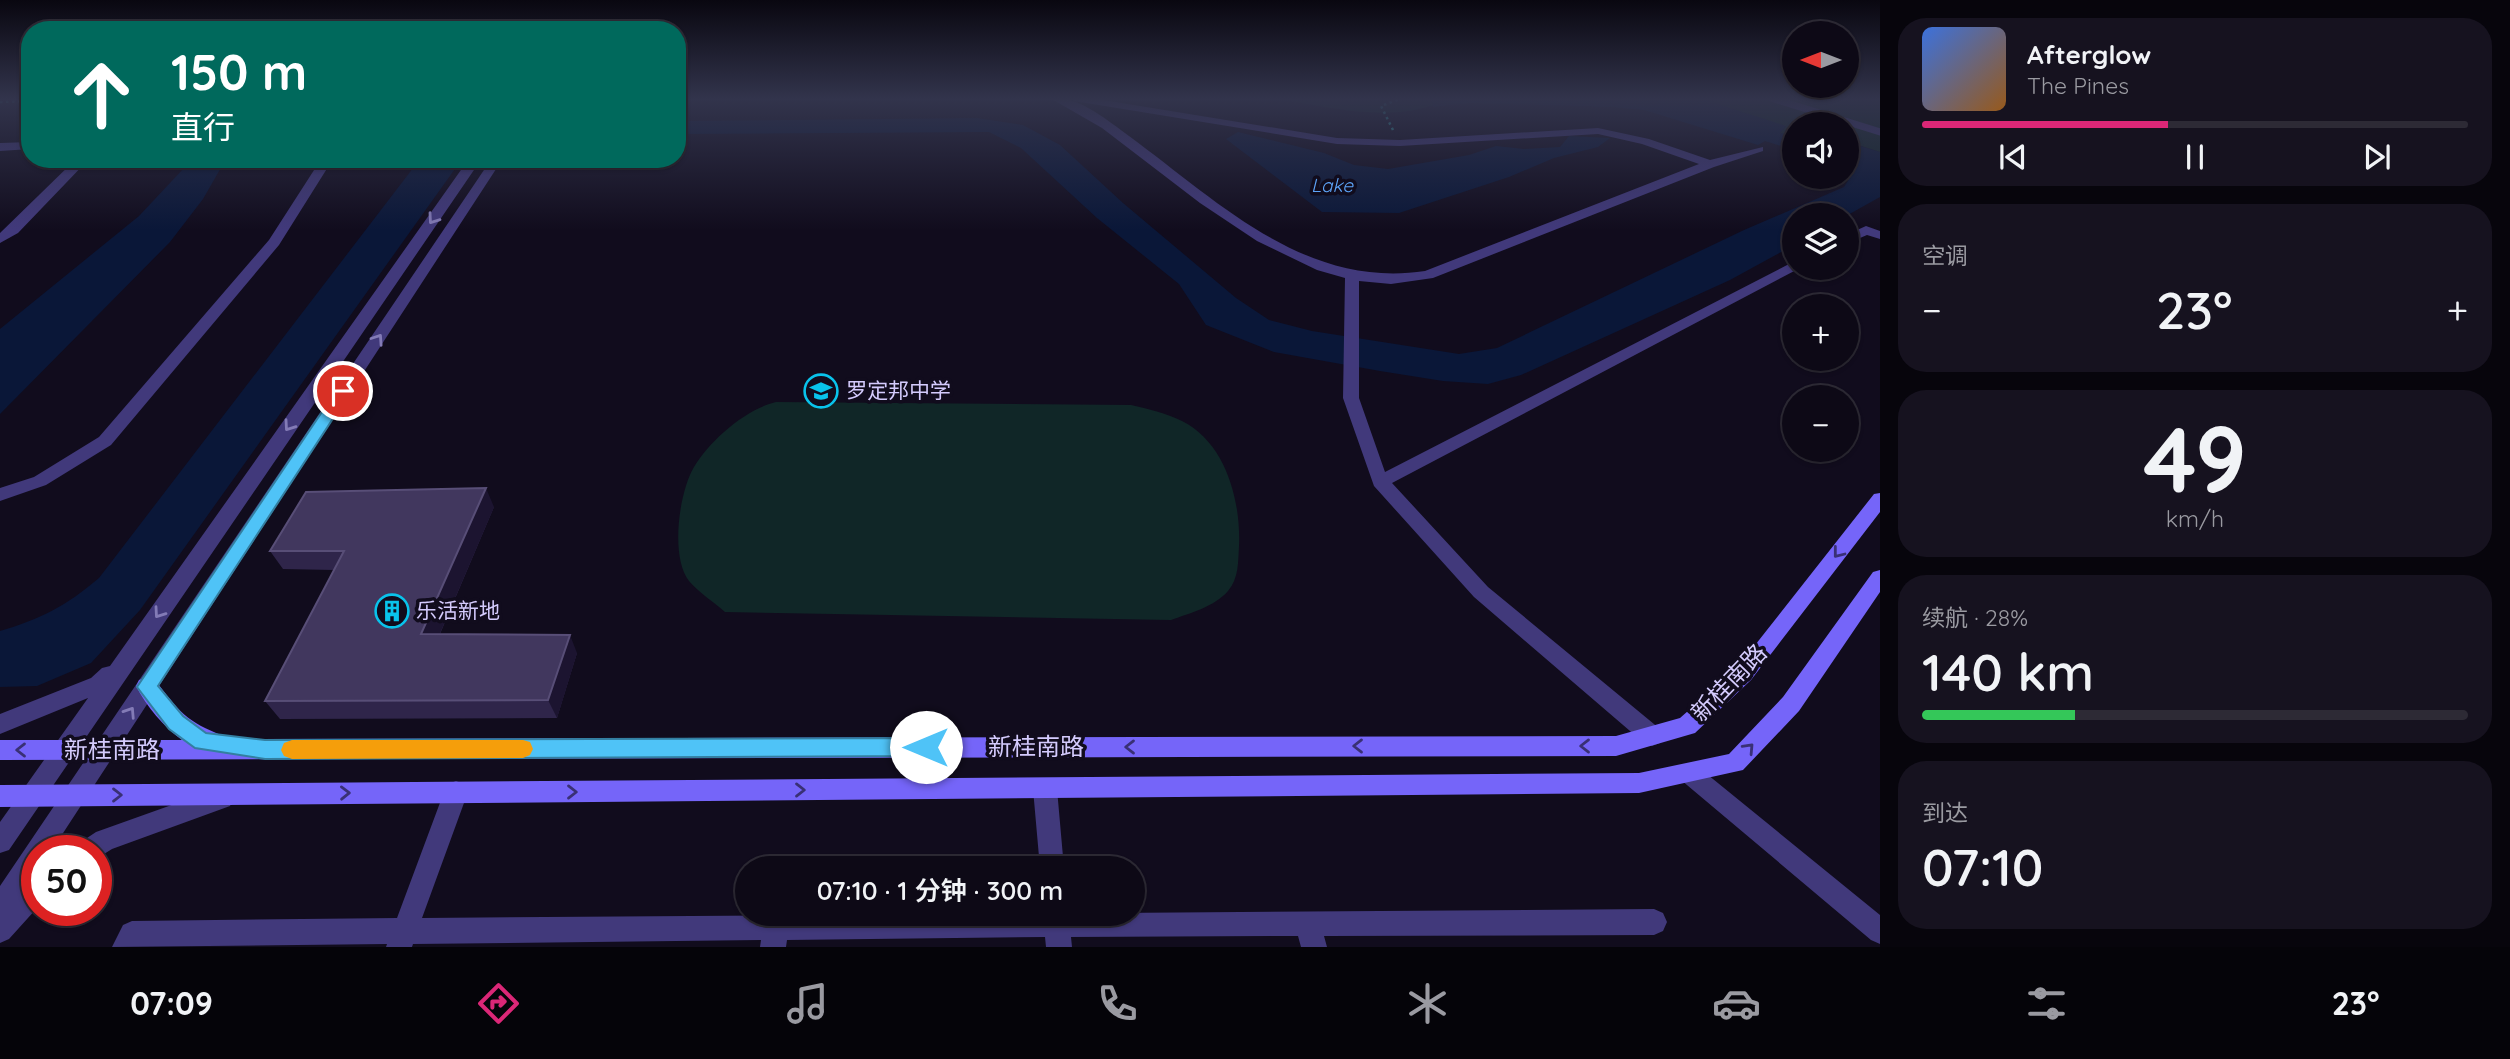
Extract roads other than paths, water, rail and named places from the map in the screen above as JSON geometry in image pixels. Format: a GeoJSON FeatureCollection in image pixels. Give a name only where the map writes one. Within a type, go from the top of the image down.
{"type":"FeatureCollection","features":[{"type":"Feature","properties":{"kind":"main road","name":"新桂南路"},"geometry":{"type":"LineString","coordinates":[[0,750],[1616,746],[1687,726],[1744,674],[1880,499]]}},
{"type":"Feature","properties":{"kind":"main road","name":"新桂南路"},"geometry":{"type":"LineString","coordinates":[[0,796],[1639,783],[1735,763],[1791,704],[1880,577]]}},
{"type":"Feature","properties":{"kind":"main road"},"geometry":{"type":"LineString","coordinates":[[147,687],[176,723],[202,742],[265,750]]}},
{"type":"Feature","properties":{"kind":"street"},"geometry":{"type":"LineString","coordinates":[[1129,142],[1221,214],[1266,242],[1337,272],[1386,280],[1428,275],[1710,164],[1759,149]]}},
{"type":"Feature","properties":{"kind":"street"},"geometry":{"type":"LineString","coordinates":[[1375,142],[1419,142]]}},
{"type":"Feature","properties":{"kind":"street"},"geometry":{"type":"LineString","coordinates":[[1647,142],[1710,164]]}},
{"type":"Feature","properties":{"kind":"street"},"geometry":{"type":"LineString","coordinates":[[0,147],[21,146]]}},
{"type":"Feature","properties":{"kind":"street"},"geometry":{"type":"LineString","coordinates":[[0,239],[13,230],[74,168]]}},
{"type":"Feature","properties":{"kind":"street"},"geometry":{"type":"LineString","coordinates":[[0,495],[40,481],[105,441],[274,242],[321,168]]}},
{"type":"Feature","properties":{"kind":"street"},"geometry":{"type":"LineString","coordinates":[[0,842],[469,168]]}},
{"type":"Feature","properties":{"kind":"street"},"geometry":{"type":"LineString","coordinates":[[49,835],[491,168]]}},
{"type":"Feature","properties":{"kind":"street"},"geometry":{"type":"LineString","coordinates":[[1859,234],[1866,230],[1880,235]]}},
{"type":"Feature","properties":{"kind":"street"},"geometry":{"type":"LineString","coordinates":[[1380,482],[1782,273]]}},
{"type":"Feature","properties":{"kind":"street"},"geometry":{"type":"LineString","coordinates":[[1352,275],[1351,398],[1380,482],[1481,592],[1652,736]]}},
{"type":"Feature","properties":{"kind":"street"},"geometry":{"type":"LineString","coordinates":[[0,724],[99,684],[127,658]]}},
{"type":"Feature","properties":{"kind":"street"},"geometry":{"type":"LineString","coordinates":[[1689,773],[1880,931]]}},
{"type":"Feature","properties":{"kind":"street"},"geometry":{"type":"LineString","coordinates":[[1045,789],[1051,856]]}},
{"type":"Feature","properties":{"kind":"street"},"geometry":{"type":"LineString","coordinates":[[401,939],[456,792]]}},
{"type":"Feature","properties":{"kind":"street"},"geometry":{"type":"LineString","coordinates":[[112,837],[233,794]]}},
{"type":"Feature","properties":{"kind":"street"},"geometry":{"type":"LineString","coordinates":[[0,908],[21,876]]}},
{"type":"Feature","properties":{"kind":"street"},"geometry":{"type":"LineString","coordinates":[[0,930],[21,904]]}},
{"type":"Feature","properties":{"kind":"street"},"geometry":{"type":"LineString","coordinates":[[125,947],[132,934],[401,939],[774,937],[1057,928],[1311,935],[1654,922]]}},
{"type":"Feature","properties":{"kind":"water"},"geometry":{"type":"Polygon","coordinates":[[[1009,142],[1055,142],[1060,145],[1123,203],[1236,298],[1269,320],[1312,331],[1459,354],[1497,348],[1782,214],[1782,252],[1730,280],[1521,375],[1488,384],[1443,381],[1274,352],[1206,325],[1179,284],[1097,218],[1021,148],[1009,142]]]}},
{"type":"Feature","properties":{"kind":"water","name":"Lake"},"geometry":{"type":"Polygon","coordinates":[[[1230,142],[1280,142],[1324,153],[1354,165],[1388,169],[1469,155],[1496,146],[1524,149],[1560,147],[1564,142],[1604,142],[1598,147],[1554,158],[1509,177],[1399,213],[1322,212],[1230,142]]]}},
{"type":"Feature","properties":{"kind":"water"},"geometry":{"type":"Polygon","coordinates":[[[1859,146],[1880,152],[1880,197],[1859,209],[1859,203],[1807,203],[1839,189],[1859,189],[1859,146]]]}},
{"type":"Feature","properties":{"kind":"water"},"geometry":{"type":"Polygon","coordinates":[[[184,168],[221,168],[203,199],[170,242],[0,414],[0,329],[139,216],[184,168]]]}},
{"type":"Feature","properties":{"kind":"water"},"geometry":{"type":"Polygon","coordinates":[[[413,168],[456,168],[140,610],[91,663],[37,686],[0,687],[0,631],[28,622],[52,610],[99,578],[413,168]]]}},
{"type":"Feature","properties":{"kind":"place","name":"罗定邦中学"},"geometry":{"type":"Point","coordinates":[821,391]}},
{"type":"Feature","properties":{"kind":"place","name":"乐活新地"},"geometry":{"type":"Point","coordinates":[392,611]}}]}
